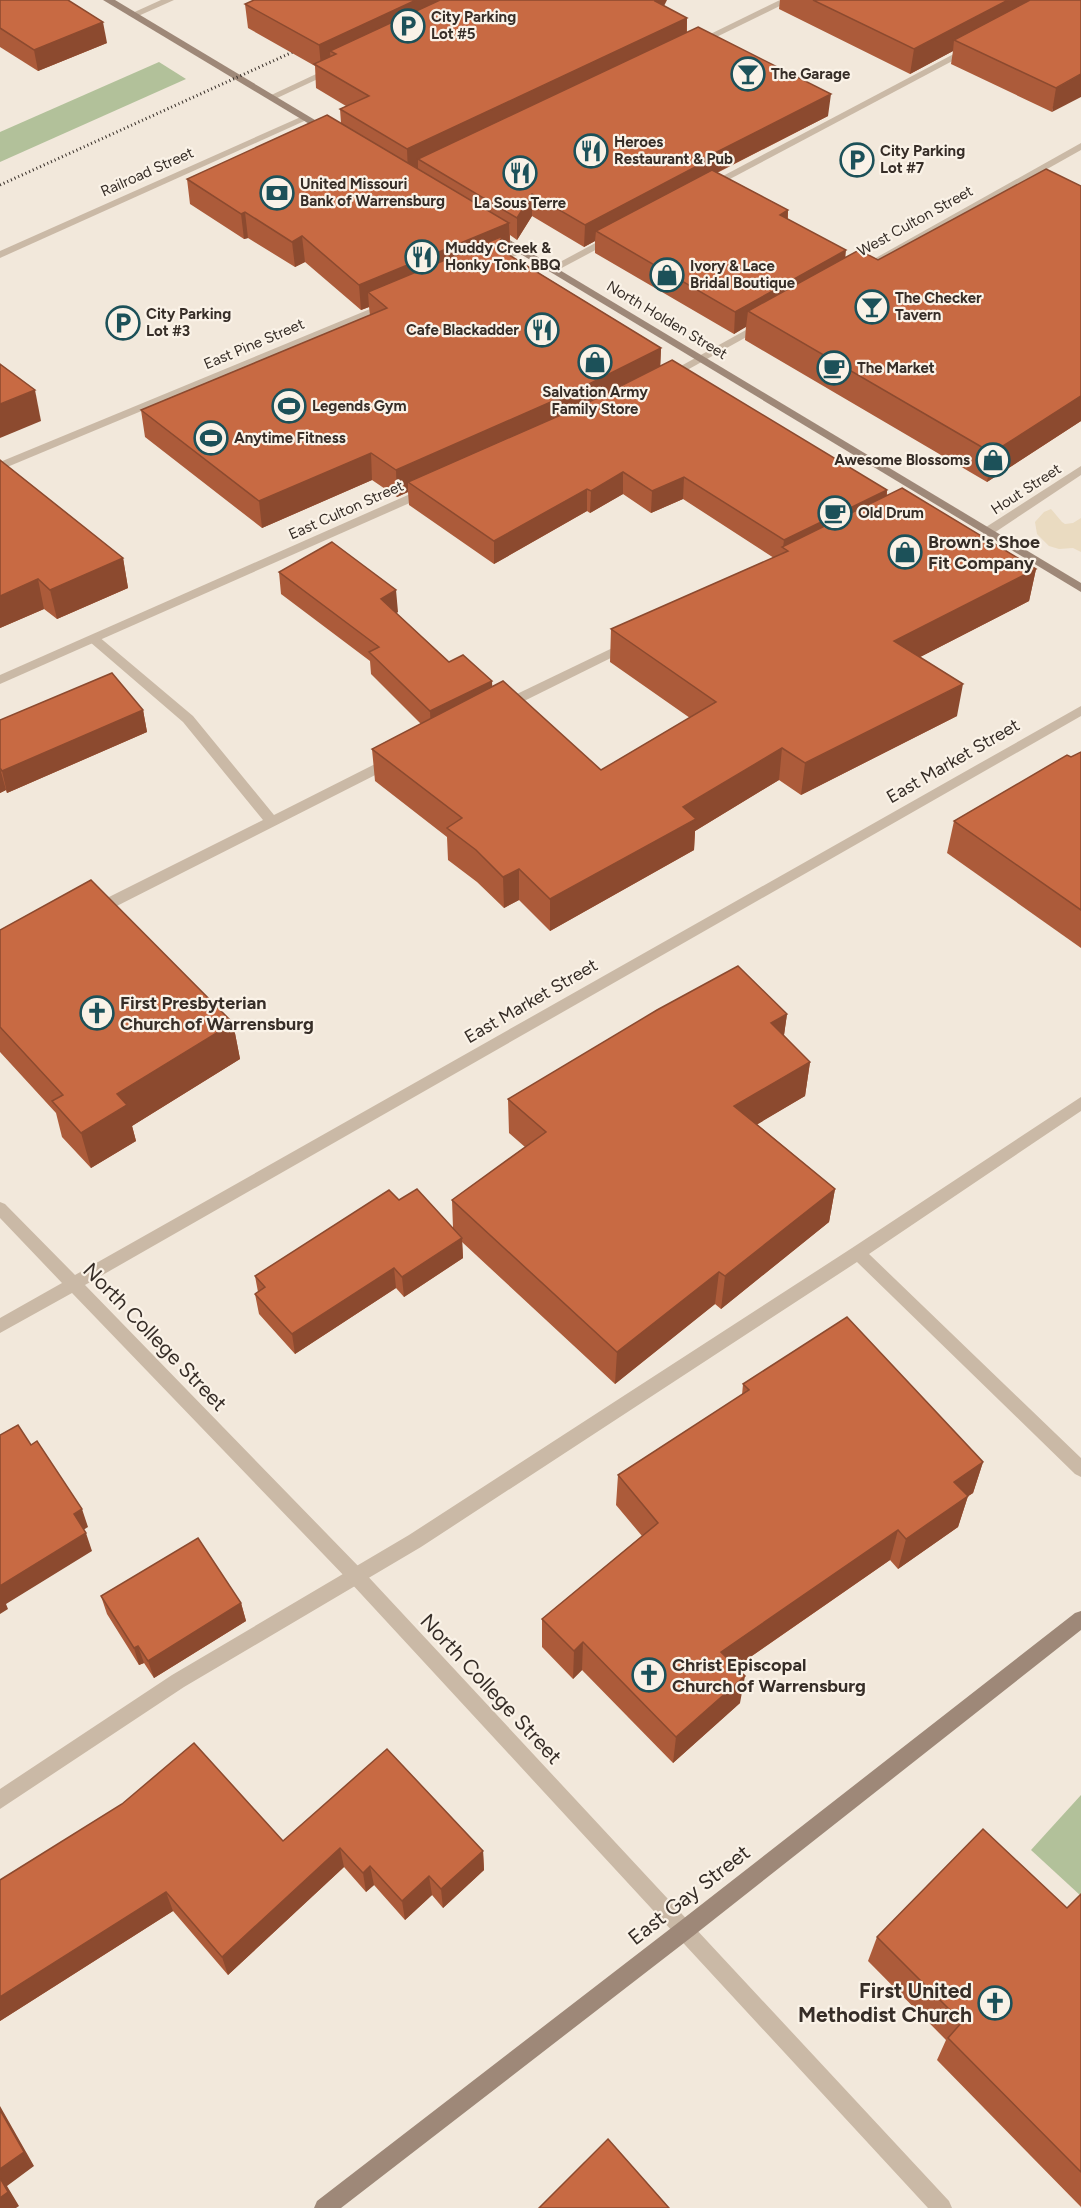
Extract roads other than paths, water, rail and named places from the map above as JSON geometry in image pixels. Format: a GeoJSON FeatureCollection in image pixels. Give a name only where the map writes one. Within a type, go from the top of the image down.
{"type":"FeatureCollection","features":[{"type":"Feature","properties":{"kind":"main road"},"geometry":{"type":"LineString","coordinates":[[108,0],[336,136]]}},
{"type":"Feature","properties":{"kind":"main road","name":"North Holden Street"},"geometry":{"type":"LineString","coordinates":[[482,227],[1081,588]]}},
{"type":"Feature","properties":{"kind":"main road","name":"East Gay Street"},"geometry":{"type":"LineString","coordinates":[[324,2208],[1079,1624]]}},
{"type":"Feature","properties":{"kind":"street"},"geometry":{"type":"LineString","coordinates":[[133,15],[169,0]]}},
{"type":"Feature","properties":{"kind":"street"},"geometry":{"type":"LineString","coordinates":[[687,47],[783,1]]}},
{"type":"Feature","properties":{"kind":"street"},"geometry":{"type":"LineString","coordinates":[[696,193],[981,43]]}},
{"type":"Feature","properties":{"kind":"street"},"geometry":{"type":"LineString","coordinates":[[272,97],[343,64]]}},
{"type":"Feature","properties":{"kind":"street","name":"Railroad Street"},"geometry":{"type":"LineString","coordinates":[[0,255],[306,118]]}},
{"type":"Feature","properties":{"kind":"street","name":"West Culton Street"},"geometry":{"type":"LineString","coordinates":[[845,277],[1081,146]]}},
{"type":"Feature","properties":{"kind":"street"},"geometry":{"type":"LineString","coordinates":[[552,269],[626,230]]}},
{"type":"Feature","properties":{"kind":"street"},"geometry":{"type":"LineString","coordinates":[[478,268],[520,250]]}},
{"type":"Feature","properties":{"kind":"street","name":"East Pine Street"},"geometry":{"type":"LineString","coordinates":[[0,466],[403,299]]}},
{"type":"Feature","properties":{"kind":"street"},"geometry":{"type":"LineString","coordinates":[[657,383],[772,318]]}},
{"type":"Feature","properties":{"kind":"street","name":"Hout Street"},"geometry":{"type":"LineString","coordinates":[[987,532],[1081,470]]}},
{"type":"Feature","properties":{"kind":"street","name":"East Culton Street"},"geometry":{"type":"LineString","coordinates":[[0,680],[443,483]]}},
{"type":"Feature","properties":{"kind":"street"},"geometry":{"type":"LineString","coordinates":[[911,505],[928,496]]}},
{"type":"Feature","properties":{"kind":"street"},"geometry":{"type":"LineString","coordinates":[[94,639],[188,719],[271,820]]}},
{"type":"Feature","properties":{"kind":"street"},"geometry":{"type":"LineString","coordinates":[[486,715],[636,640]]}},
{"type":"Feature","properties":{"kind":"street","name":"East Market Street"},"geometry":{"type":"LineString","coordinates":[[0,1326],[1081,710]]}},
{"type":"Feature","properties":{"kind":"street"},"geometry":{"type":"LineString","coordinates":[[83,916],[399,757]]}},
{"type":"Feature","properties":{"kind":"street"},"geometry":{"type":"LineString","coordinates":[[0,1800],[178,1681],[415,1541],[858,1253],[1081,1103]]}},
{"type":"Feature","properties":{"kind":"street","name":"North College Street"},"geometry":{"type":"LineString","coordinates":[[0,1208],[356,1576],[686,1929],[942,2208]]}},
{"type":"Feature","properties":{"kind":"street"},"geometry":{"type":"LineString","coordinates":[[858,1253],[1081,1469]]}},
{"type":"Feature","properties":{"kind":"railway"},"geometry":{"type":"LineString","coordinates":[[0,185],[306,46]]}},
{"type":"Feature","properties":{"kind":"place","name":"City Parking Lot #5"},"geometry":{"type":"Point","coordinates":[408,26]}},
{"type":"Feature","properties":{"kind":"place","name":"The Garage"},"geometry":{"type":"Point","coordinates":[748,74]}},
{"type":"Feature","properties":{"kind":"place","name":"Heroes Restaurant & Pub"},"geometry":{"type":"Point","coordinates":[591,151]}},
{"type":"Feature","properties":{"kind":"place","name":"City Parking Lot #7"},"geometry":{"type":"Point","coordinates":[857,160]}},
{"type":"Feature","properties":{"kind":"place","name":"La Sous Terre"},"geometry":{"type":"Point","coordinates":[520,173]}},
{"type":"Feature","properties":{"kind":"place","name":"United Missouri Bank of Warrensburg"},"geometry":{"type":"Point","coordinates":[277,193]}},
{"type":"Feature","properties":{"kind":"place","name":"Muddy Creek & Honky Tonk BBQ"},"geometry":{"type":"Point","coordinates":[422,257]}},
{"type":"Feature","properties":{"kind":"place","name":"Ivory & Lace Bridal Boutique"},"geometry":{"type":"Point","coordinates":[667,275]}},
{"type":"Feature","properties":{"kind":"place","name":"The Checker Tavern"},"geometry":{"type":"Point","coordinates":[872,307]}},
{"type":"Feature","properties":{"kind":"place","name":"City Parking Lot #3"},"geometry":{"type":"Point","coordinates":[123,323]}},
{"type":"Feature","properties":{"kind":"place","name":"Cafe Blackadder"},"geometry":{"type":"Point","coordinates":[542,330]}},
{"type":"Feature","properties":{"kind":"place","name":"Salvation Army Family Store"},"geometry":{"type":"Point","coordinates":[595,362]}},
{"type":"Feature","properties":{"kind":"place","name":"The Market"},"geometry":{"type":"Point","coordinates":[834,368]}},
{"type":"Feature","properties":{"kind":"place","name":"Legends Gym"},"geometry":{"type":"Point","coordinates":[289,406]}},
{"type":"Feature","properties":{"kind":"place","name":"Anytime Fitness"},"geometry":{"type":"Point","coordinates":[211,438]}},
{"type":"Feature","properties":{"kind":"place","name":"Awesome Blossoms"},"geometry":{"type":"Point","coordinates":[993,460]}},
{"type":"Feature","properties":{"kind":"place","name":"Old Drum"},"geometry":{"type":"Point","coordinates":[835,513]}},
{"type":"Feature","properties":{"kind":"place","name":"Brown's Shoe Fit Company"},"geometry":{"type":"Point","coordinates":[905,552]}},
{"type":"Feature","properties":{"kind":"place","name":"First Presbyterian Church of Warrensburg"},"geometry":{"type":"Point","coordinates":[97,1013]}},
{"type":"Feature","properties":{"kind":"place","name":"Christ Episcopal Church of Warrensburg"},"geometry":{"type":"Point","coordinates":[649,1675]}},
{"type":"Feature","properties":{"kind":"place","name":"First United Methodist Church"},"geometry":{"type":"Point","coordinates":[995,2003]}}]}
